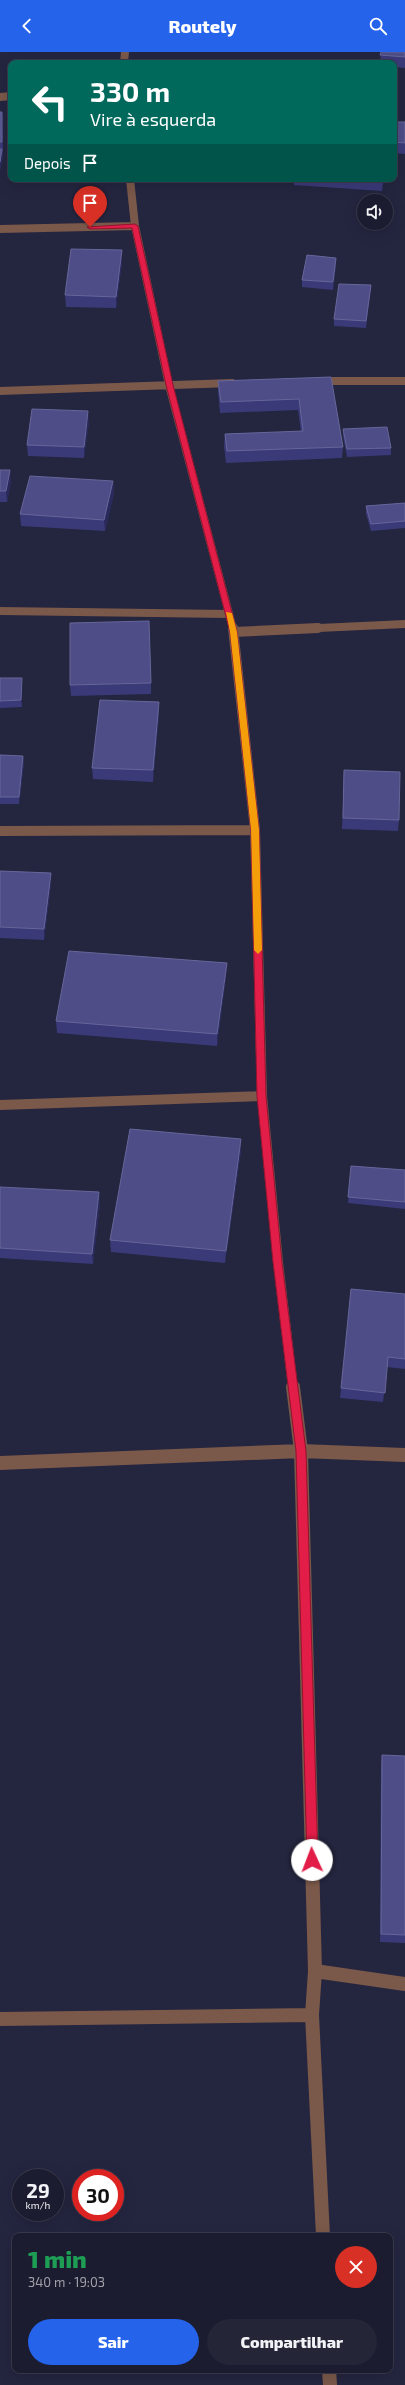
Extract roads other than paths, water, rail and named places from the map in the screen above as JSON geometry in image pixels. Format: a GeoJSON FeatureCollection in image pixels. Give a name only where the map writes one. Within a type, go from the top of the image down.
{"type":"FeatureCollection","features":[{"type":"Feature","properties":{"kind":"street"},"geometry":{"type":"LineString","coordinates":[[130,182],[135,226],[169,385],[234,632],[255,830],[262,1096],[278,1262],[301,1451],[315,1970],[312,2015],[323,2233]]}},
{"type":"Feature","properties":{"kind":"street"},"geometry":{"type":"LineString","coordinates":[[0,229],[135,226]]}},
{"type":"Feature","properties":{"kind":"street"},"geometry":{"type":"LineString","coordinates":[[307,381],[405,381]]}},
{"type":"Feature","properties":{"kind":"street"},"geometry":{"type":"LineString","coordinates":[[0,391],[238,383]]}},
{"type":"Feature","properties":{"kind":"street"},"geometry":{"type":"LineString","coordinates":[[0,611],[229,614]]}},
{"type":"Feature","properties":{"kind":"street"},"geometry":{"type":"LineString","coordinates":[[234,632],[405,624]]}},
{"type":"Feature","properties":{"kind":"street"},"geometry":{"type":"LineString","coordinates":[[0,831],[255,830]]}},
{"type":"Feature","properties":{"kind":"street"},"geometry":{"type":"LineString","coordinates":[[0,1105],[262,1096]]}},
{"type":"Feature","properties":{"kind":"street"},"geometry":{"type":"LineString","coordinates":[[0,1463],[301,1451],[405,1455]]}},
{"type":"Feature","properties":{"kind":"street"},"geometry":{"type":"LineString","coordinates":[[315,1970],[405,1984]]}},
{"type":"Feature","properties":{"kind":"street"},"geometry":{"type":"LineString","coordinates":[[0,2019],[312,2015]]}},
{"type":"Feature","properties":{"kind":"street"},"geometry":{"type":"LineString","coordinates":[[329,2373],[330,2385]]}}]}
